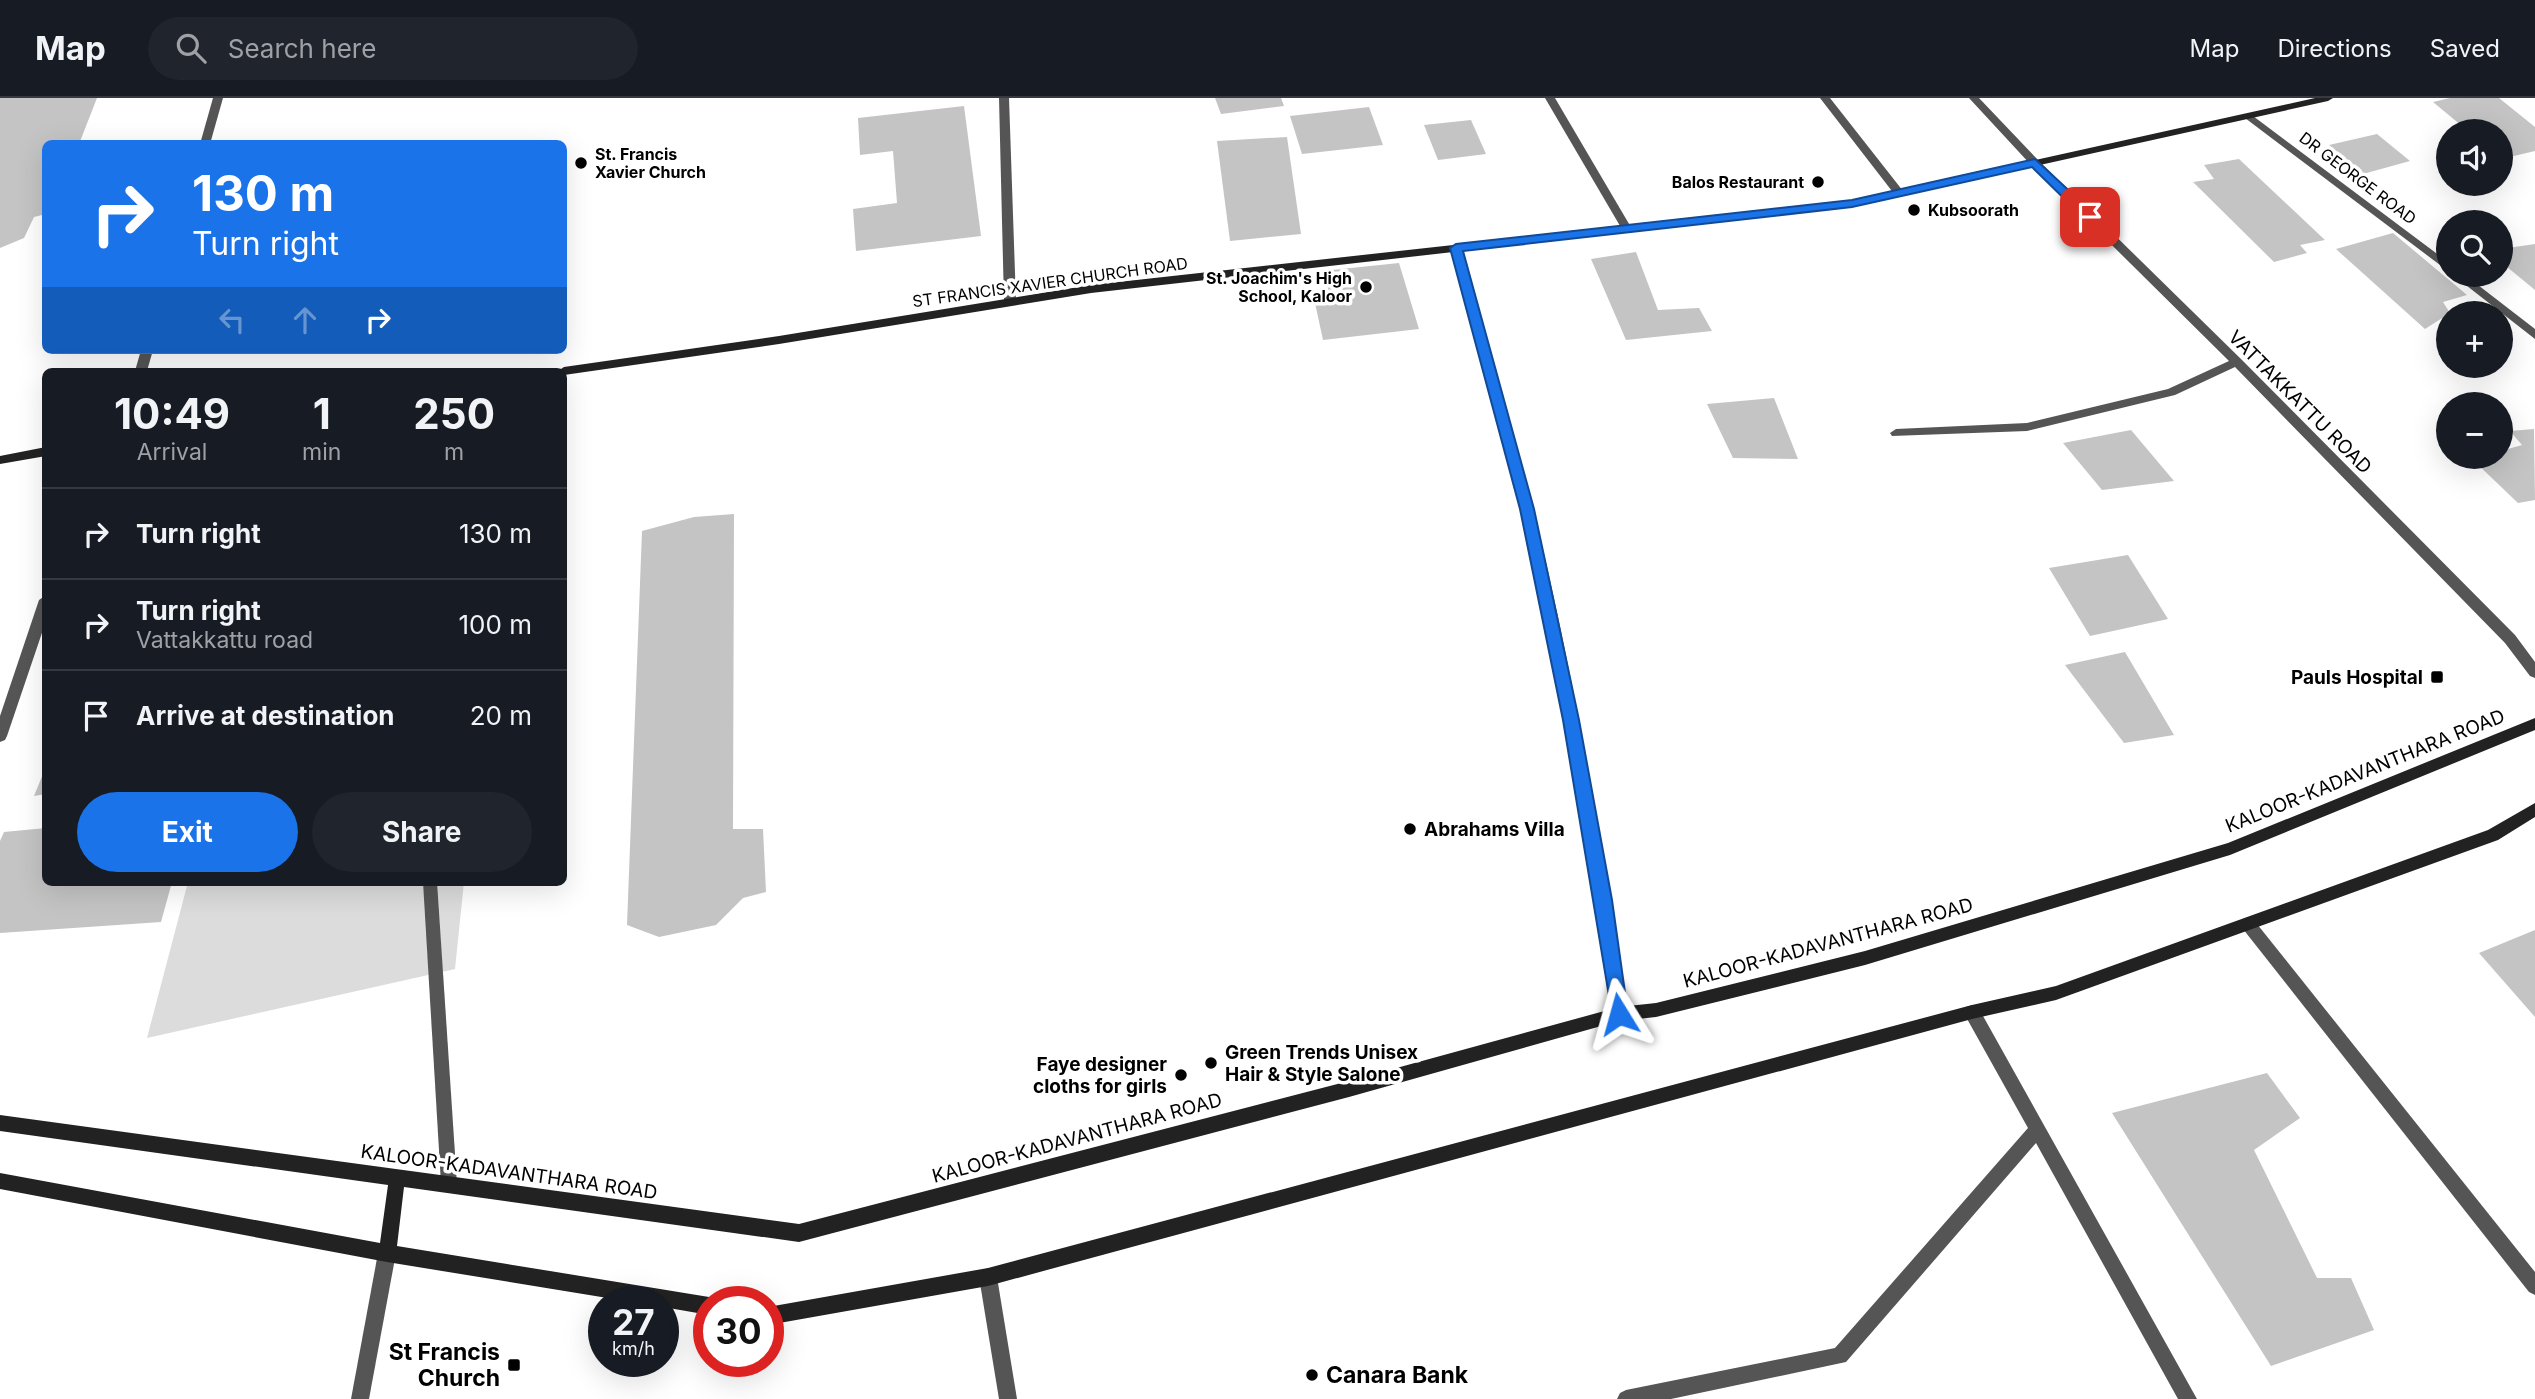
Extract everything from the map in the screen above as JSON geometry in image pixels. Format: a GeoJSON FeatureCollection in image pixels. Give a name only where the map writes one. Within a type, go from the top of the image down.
{"type":"FeatureCollection","features":[{"type":"Feature","properties":{"kind":"main road","name":"ST FRANCIS XAVIER CHURCH ROAD"},"geometry":{"type":"LineString","coordinates":[[567,371],[779,340],[1091,289],[1852,204],[2328,98]]}},
{"type":"Feature","properties":{"kind":"main road"},"geometry":{"type":"LineString","coordinates":[[0,460],[42,452]]}},
{"type":"Feature","properties":{"kind":"main road","name":"KALOOR-KADAVANTHARA ROAD"},"geometry":{"type":"LineString","coordinates":[[0,1123],[799,1233],[1349,1089],[1619,1014],[1656,1010],[1865,958],[2230,849],[2535,724]]}},
{"type":"Feature","properties":{"kind":"main road"},"geometry":{"type":"LineString","coordinates":[[784,1313],[988,1277],[1972,1012],[2056,993],[2493,835],[2535,810]]}},
{"type":"Feature","properties":{"kind":"main road"},"geometry":{"type":"LineString","coordinates":[[387,1253],[397,1177]]}},
{"type":"Feature","properties":{"kind":"main road"},"geometry":{"type":"LineString","coordinates":[[0,1181],[387,1253],[693,1303]]}},
{"type":"Feature","properties":{"kind":"street"},"geometry":{"type":"LineString","coordinates":[[206,140],[218,98]]}},
{"type":"Feature","properties":{"kind":"street"},"geometry":{"type":"LineString","coordinates":[[1004,98],[1010,302]]}},
{"type":"Feature","properties":{"kind":"street"},"geometry":{"type":"LineString","coordinates":[[1550,98],[1627,229]]}},
{"type":"Feature","properties":{"kind":"street"},"geometry":{"type":"LineString","coordinates":[[1825,98],[1899,193]]}},
{"type":"Feature","properties":{"kind":"street","name":"VATTAKKATTU ROAD"},"geometry":{"type":"LineString","coordinates":[[1975,98],[2035,163],[2237,362],[2510,639],[2535,671]]}},
{"type":"Feature","properties":{"kind":"street","name":"DR GEORGE ROAD"},"geometry":{"type":"LineString","coordinates":[[2249,116],[2436,258]]}},
{"type":"Feature","properties":{"kind":"street"},"geometry":{"type":"LineString","coordinates":[[1456,248],[1527,509],[1571,722],[1603,900],[1619,1014]]}},
{"type":"Feature","properties":{"kind":"street"},"geometry":{"type":"LineString","coordinates":[[2473,287],[2535,335]]}},
{"type":"Feature","properties":{"kind":"street"},"geometry":{"type":"LineString","coordinates":[[1896,433],[2027,427],[2171,392],[2237,362]]}},
{"type":"Feature","properties":{"kind":"street"},"geometry":{"type":"LineString","coordinates":[[0,736],[42,612]]}},
{"type":"Feature","properties":{"kind":"street"},"geometry":{"type":"LineString","coordinates":[[430,886],[449,1184]]}},
{"type":"Feature","properties":{"kind":"street"},"geometry":{"type":"LineString","coordinates":[[2248,924],[2535,1286]]}},
{"type":"Feature","properties":{"kind":"street"},"geometry":{"type":"LineString","coordinates":[[1972,1012],[2188,1399]]}},
{"type":"Feature","properties":{"kind":"street"},"geometry":{"type":"LineString","coordinates":[[1626,1399],[1840,1356],[2037,1130]]}},
{"type":"Feature","properties":{"kind":"street"},"geometry":{"type":"LineString","coordinates":[[360,1399],[387,1253]]}},
{"type":"Feature","properties":{"kind":"street"},"geometry":{"type":"LineString","coordinates":[[988,1277],[1008,1399]]}},
{"type":"Feature","properties":{"kind":"shaded area"},"geometry":{"type":"Polygon","coordinates":[[[187,886],[464,886],[455,969],[147,1038],[187,886]]]}},
{"type":"Feature","properties":{"kind":"building"},"geometry":{"type":"Polygon","coordinates":[[[0,98],[97,98],[81,140],[42,140],[42,215],[34,217],[24,238],[0,248],[0,98]]]}},
{"type":"Feature","properties":{"kind":"building"},"geometry":{"type":"Polygon","coordinates":[[[1215,98],[1281,98],[1284,106],[1221,114],[1215,98]]]}},
{"type":"Feature","properties":{"kind":"building"},"geometry":{"type":"Polygon","coordinates":[[[2450,98],[2499,98],[2535,127],[2535,151],[2513,156],[2513,119],[2454,119],[2433,102],[2450,98]]]}},
{"type":"Feature","properties":{"kind":"building"},"geometry":{"type":"Polygon","coordinates":[[[964,106],[981,236],[856,251],[853,209],[897,203],[893,151],[860,155],[858,118],[964,106]]]}},
{"type":"Feature","properties":{"kind":"building"},"geometry":{"type":"Polygon","coordinates":[[[1369,107],[1383,145],[1302,154],[1290,116],[1369,107]]]}},
{"type":"Feature","properties":{"kind":"building"},"geometry":{"type":"Polygon","coordinates":[[[1471,120],[1486,154],[1438,160],[1424,125],[1471,120]]]}},
{"type":"Feature","properties":{"kind":"building"},"geometry":{"type":"Polygon","coordinates":[[[2377,134],[2410,161],[2363,174],[2329,145],[2377,134]]]}},
{"type":"Feature","properties":{"kind":"building"},"geometry":{"type":"Polygon","coordinates":[[[1287,137],[1301,234],[1230,241],[1217,141],[1287,137]]]}},
{"type":"Feature","properties":{"kind":"building"},"geometry":{"type":"Polygon","coordinates":[[[2239,159],[2325,240],[2300,245],[2307,253],[2274,262],[2193,182],[2214,179],[2204,165],[2239,159]]]}},
{"type":"Feature","properties":{"kind":"building"},"geometry":{"type":"Polygon","coordinates":[[[2393,233],[2436,269],[2436,287],[2457,287],[2467,295],[2436,301],[2436,322],[2425,329],[2336,249],[2393,233]]]}},
{"type":"Feature","properties":{"kind":"building"},"geometry":{"type":"Polygon","coordinates":[[[2535,244],[2535,290],[2513,272],[2513,247],[2535,244]]]}},
{"type":"Feature","properties":{"kind":"building"},"geometry":{"type":"Polygon","coordinates":[[[1636,252],[1658,310],[1699,308],[1712,331],[1626,340],[1591,259],[1636,252]]]}},
{"type":"Feature","properties":{"kind":"building","name":"St. Joachim's High School, Kaloor"},"geometry":{"type":"Polygon","coordinates":[[[1399,263],[1419,329],[1323,340],[1315,303],[1330,302],[1322,271],[1399,263]]]}},
{"type":"Feature","properties":{"kind":"building"},"geometry":{"type":"Polygon","coordinates":[[[1774,398],[1798,459],[1733,458],[1707,404],[1774,398]]]}},
{"type":"Feature","properties":{"kind":"building"},"geometry":{"type":"Polygon","coordinates":[[[2534,429],[2535,500],[2518,503],[2482,469],[2513,469],[2513,448],[2522,445],[2513,431],[2534,429]]]}},
{"type":"Feature","properties":{"kind":"building"},"geometry":{"type":"Polygon","coordinates":[[[2131,430],[2174,481],[2102,490],[2063,443],[2131,430]]]}},
{"type":"Feature","properties":{"kind":"building"},"geometry":{"type":"Polygon","coordinates":[[[734,514],[733,829],[763,829],[766,892],[743,898],[716,925],[659,937],[627,925],[642,531],[694,517],[734,514]]]}},
{"type":"Feature","properties":{"kind":"building"},"geometry":{"type":"Polygon","coordinates":[[[2128,555],[2168,619],[2090,636],[2049,568],[2128,555]]]}},
{"type":"Feature","properties":{"kind":"building"},"geometry":{"type":"Polygon","coordinates":[[[2125,652],[2174,735],[2124,743],[2065,665],[2125,652]]]}},
{"type":"Feature","properties":{"kind":"building"},"geometry":{"type":"Polygon","coordinates":[[[42,776],[42,795],[34,796],[42,776]]]}},
{"type":"Feature","properties":{"kind":"building"},"geometry":{"type":"Polygon","coordinates":[[[42,828],[42,886],[171,886],[161,922],[0,933],[0,841],[4,832],[42,828]]]}},
{"type":"Feature","properties":{"kind":"building"},"geometry":{"type":"Polygon","coordinates":[[[2535,930],[2535,1017],[2479,953],[2535,930]]]}},
{"type":"Feature","properties":{"kind":"building"},"geometry":{"type":"Polygon","coordinates":[[[2267,1073],[2300,1118],[2254,1150],[2317,1278],[2351,1278],[2374,1330],[2271,1366],[2112,1113],[2267,1073]]]}},
{"type":"Feature","properties":{"kind":"place","name":"St. Francis Xavier Church"},"geometry":{"type":"Point","coordinates":[581,163]}},
{"type":"Feature","properties":{"kind":"place","name":"Balos Restaurant"},"geometry":{"type":"Point","coordinates":[1818,182]}},
{"type":"Feature","properties":{"kind":"place","name":"Kubsoorath"},"geometry":{"type":"Point","coordinates":[1914,210]}},
{"type":"Feature","properties":{"kind":"place","name":"St. Joachim's High School, Kaloor"},"geometry":{"type":"Point","coordinates":[1366,287]}},
{"type":"Feature","properties":{"kind":"place","name":"Pauls Hospital"},"geometry":{"type":"Point","coordinates":[2437,677]}},
{"type":"Feature","properties":{"kind":"place","name":"Abrahams Villa"},"geometry":{"type":"Point","coordinates":[1410,829]}},
{"type":"Feature","properties":{"kind":"place","name":"Green Trends Unisex Hair & Style Salone"},"geometry":{"type":"Point","coordinates":[1211,1063]}},
{"type":"Feature","properties":{"kind":"place","name":"Faye designer cloths for girls"},"geometry":{"type":"Point","coordinates":[1181,1075]}},
{"type":"Feature","properties":{"kind":"place","name":"St Francis Church"},"geometry":{"type":"Point","coordinates":[514,1365]}},
{"type":"Feature","properties":{"kind":"place","name":"Canara Bank"},"geometry":{"type":"Point","coordinates":[1312,1375]}},
{"type":"Feature","properties":{"kind":"route"},"geometry":{"type":"LineString","coordinates":[[1619,1014],[1603,900],[1571,720],[1527,509],[1456,248],[1852,204],[2035,163],[2090,217]]}}]}
